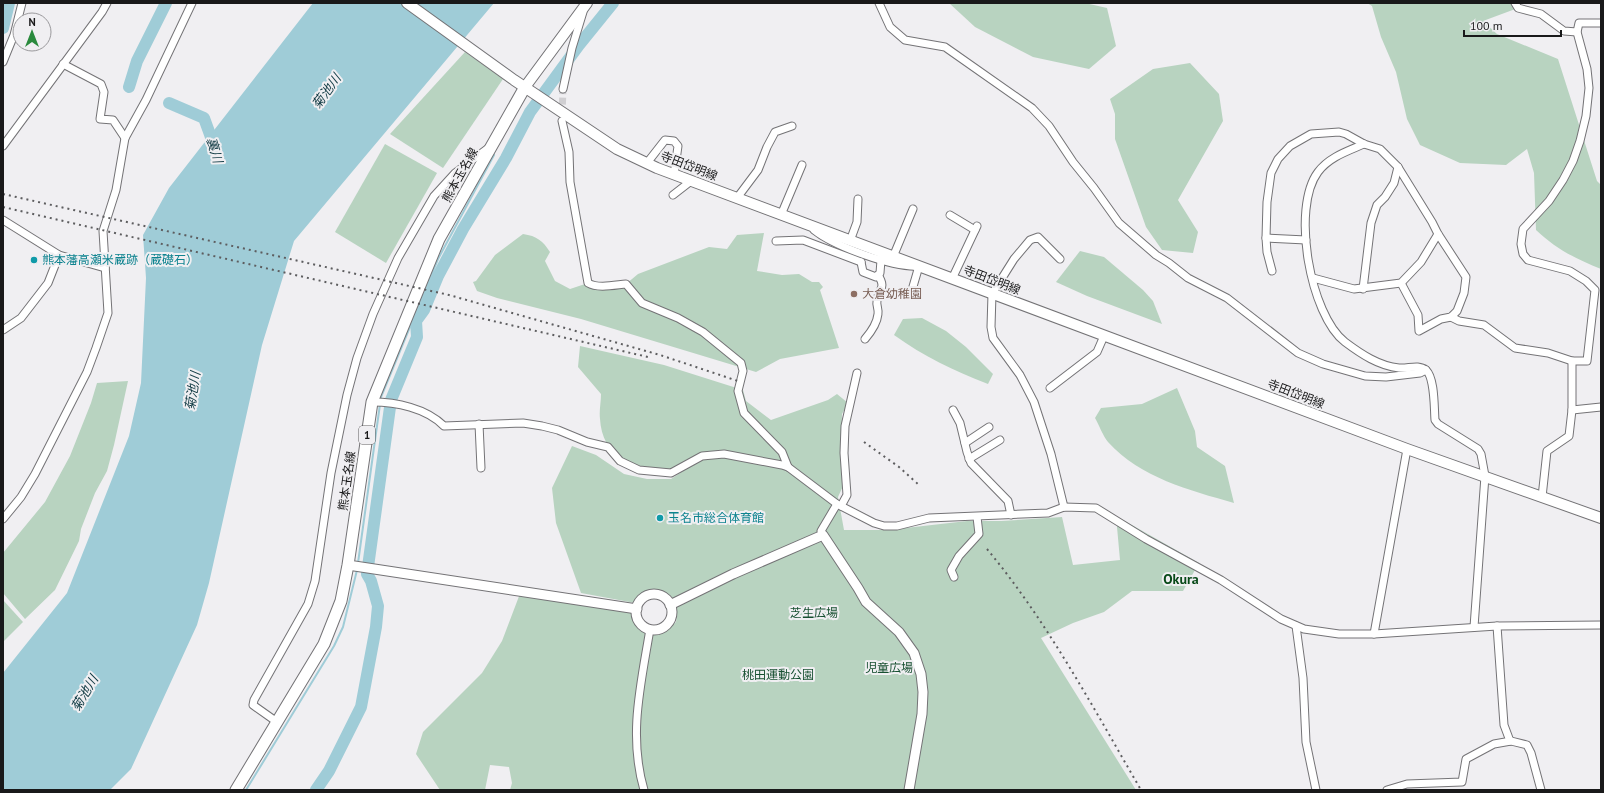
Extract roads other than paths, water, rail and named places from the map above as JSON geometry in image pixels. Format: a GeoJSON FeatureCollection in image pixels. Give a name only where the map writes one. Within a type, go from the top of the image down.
{"type":"FeatureCollection","features":[{"type":"Feature","properties":{"kind":"main road","name":"寺田岱明線"},"geometry":{"type":"LineString","coordinates":[[407,3],[514,80],[617,149],[674,175],[1407,449],[1601,518]]}},
{"type":"Feature","properties":{"kind":"main road"},"geometry":{"type":"LineString","coordinates":[[525,87],[586,4]]}},
{"type":"Feature","properties":{"kind":"main road","name":"熊本玉名線"},"geometry":{"type":"LineString","coordinates":[[236,790],[324,644],[354,565],[374,402],[439,239],[525,87]]}},
{"type":"Feature","properties":{"kind":"street"},"geometry":{"type":"LineString","coordinates":[[3,62],[14,35],[22,3]]}},
{"type":"Feature","properties":{"kind":"street"},"geometry":{"type":"LineString","coordinates":[[3,146],[102,12],[107,3]]}},
{"type":"Feature","properties":{"kind":"street"},"geometry":{"type":"LineString","coordinates":[[3,519],[21,497],[45,455],[87,372],[96,348],[108,313],[104,268],[103,231],[116,190],[125,138],[146,100],[192,3]]}},
{"type":"Feature","properties":{"kind":"street"},"geometry":{"type":"LineString","coordinates":[[879,3],[890,27],[905,40],[945,47],[1032,108],[1049,126],[1073,162],[1119,223],[1156,256],[1169,263],[1188,278],[1227,298],[1298,353],[1323,364],[1365,376],[1386,377],[1420,373],[1426,370]]}},
{"type":"Feature","properties":{"kind":"street"},"geometry":{"type":"LineString","coordinates":[[1516,3],[1518,8],[1541,14],[1564,32],[1577,32]]}},
{"type":"Feature","properties":{"kind":"street"},"geometry":{"type":"LineString","coordinates":[[563,89],[572,48],[586,4]]}},
{"type":"Feature","properties":{"kind":"street"},"geometry":{"type":"LineString","coordinates":[[1401,283],[1418,315],[1419,331],[1441,319],[1451,317],[1459,321],[1484,325],[1514,348],[1548,353],[1572,361],[1588,361],[1595,290],[1586,281],[1570,271],[1528,260],[1523,254],[1521,244],[1523,229],[1549,201],[1563,180],[1573,161],[1586,116],[1589,88],[1587,69],[1577,32],[1579,23],[1601,23]]}},
{"type":"Feature","properties":{"kind":"street"},"geometry":{"type":"LineString","coordinates":[[63,64],[101,84],[104,92],[100,119],[113,120],[125,138]]}},
{"type":"Feature","properties":{"kind":"street"},"geometry":{"type":"LineString","coordinates":[[562,121],[569,152],[570,182],[588,283],[592,286],[626,284],[642,303],[678,318],[703,332],[735,357],[741,363],[743,371],[738,391],[744,413],[782,452],[788,466]]}},
{"type":"Feature","properties":{"kind":"street"},"geometry":{"type":"LineString","coordinates":[[737,198],[758,170],[775,132],[792,126]]}},
{"type":"Feature","properties":{"kind":"street"},"geometry":{"type":"LineString","coordinates":[[1272,271],[1267,252],[1267,202],[1271,173],[1278,159],[1299,139],[1319,132],[1346,134],[1364,144],[1380,150],[1398,167],[1438,234],[1466,277],[1464,293],[1457,310],[1451,317]]}},
{"type":"Feature","properties":{"kind":"street"},"geometry":{"type":"LineString","coordinates":[[647,163],[665,140],[674,141],[678,146],[674,175]]}},
{"type":"Feature","properties":{"kind":"street"},"geometry":{"type":"LineString","coordinates":[[1364,144],[1327,162],[1318,172],[1308,199],[1306,240],[1313,278],[1328,320],[1344,341],[1374,361],[1399,368],[1419,367],[1426,370],[1431,376],[1435,420],[1438,424],[1478,449],[1482,458],[1485,476],[1474,627]]}},
{"type":"Feature","properties":{"kind":"street"},"geometry":{"type":"LineString","coordinates":[[277,722],[253,705],[254,700],[308,604],[315,581],[331,473],[347,395],[357,358],[373,314],[398,258],[434,196],[455,173],[491,145]]}},
{"type":"Feature","properties":{"kind":"street"},"geometry":{"type":"LineString","coordinates":[[781,215],[802,165]]}},
{"type":"Feature","properties":{"kind":"street"},"geometry":{"type":"LineString","coordinates":[[1363,288],[1371,223],[1377,206],[1394,183],[1398,167]]}},
{"type":"Feature","properties":{"kind":"street"},"geometry":{"type":"LineString","coordinates":[[673,195],[692,181]]}},
{"type":"Feature","properties":{"kind":"street"},"geometry":{"type":"LineString","coordinates":[[850,241],[857,222],[858,199]]}},
{"type":"Feature","properties":{"kind":"street"},"geometry":{"type":"LineString","coordinates":[[893,257],[913,209]]}},
{"type":"Feature","properties":{"kind":"street"},"geometry":{"type":"LineString","coordinates":[[950,215],[976,228],[952,279]]}},
{"type":"Feature","properties":{"kind":"street"},"geometry":{"type":"LineString","coordinates":[[3,220],[59,255],[104,268]]}},
{"type":"Feature","properties":{"kind":"street"},"geometry":{"type":"LineString","coordinates":[[805,224],[818,233],[868,256],[909,267],[919,266],[912,290]]}},
{"type":"Feature","properties":{"kind":"street"},"geometry":{"type":"LineString","coordinates":[[1313,278],[1354,289],[1401,283],[1421,262],[1438,234]]}},
{"type":"Feature","properties":{"kind":"street"},"geometry":{"type":"LineString","coordinates":[[1060,259],[1038,237],[1030,240],[1014,259],[992,294],[993,338],[1020,375],[1034,402],[1053,461],[1064,507]]}},
{"type":"Feature","properties":{"kind":"street"},"geometry":{"type":"LineString","coordinates":[[1266,238],[1306,240]]}},
{"type":"Feature","properties":{"kind":"street"},"geometry":{"type":"LineString","coordinates":[[776,241],[803,240],[861,262]]}},
{"type":"Feature","properties":{"kind":"street"},"geometry":{"type":"LineString","coordinates":[[3,330],[21,318],[48,283],[59,255]]}},
{"type":"Feature","properties":{"kind":"street"},"geometry":{"type":"LineString","coordinates":[[861,262],[868,256]]}},
{"type":"Feature","properties":{"kind":"street"},"geometry":{"type":"LineString","coordinates":[[878,275],[880,273],[881,260]]}},
{"type":"Feature","properties":{"kind":"street"},"geometry":{"type":"LineString","coordinates":[[861,262],[863,272],[876,277],[878,275]]}},
{"type":"Feature","properties":{"kind":"street"},"geometry":{"type":"LineString","coordinates":[[865,340],[875,325],[879,313],[877,301],[882,289],[883,281],[878,275]]}},
{"type":"Feature","properties":{"kind":"street"},"geometry":{"type":"LineString","coordinates":[[1050,388],[1097,352],[1104,336]]}},
{"type":"Feature","properties":{"kind":"street"},"geometry":{"type":"LineString","coordinates":[[1542,497],[1547,452],[1569,436],[1572,410],[1572,361]]}},
{"type":"Feature","properties":{"kind":"street"},"geometry":{"type":"LineString","coordinates":[[857,373],[845,426],[844,453],[847,495],[821,531],[866,602],[899,632],[914,653],[921,674],[923,692],[922,714],[909,790]]}},
{"type":"Feature","properties":{"kind":"street"},"geometry":{"type":"LineString","coordinates":[[374,402],[394,403],[416,409],[437,420],[444,426],[523,423],[558,430],[576,439],[608,447],[620,461],[639,470],[671,473],[702,456],[724,454],[788,466],[839,505],[874,523],[884,526],[897,526],[929,518],[1048,513],[1064,507],[1096,508],[1146,539],[1221,580],[1281,619],[1296,626],[1321,633],[1374,634],[1497,626],[1601,625]]}},
{"type":"Feature","properties":{"kind":"street"},"geometry":{"type":"LineString","coordinates":[[1572,410],[1601,407]]}},
{"type":"Feature","properties":{"kind":"street"},"geometry":{"type":"LineString","coordinates":[[953,410],[960,423],[969,459],[980,474],[1008,501],[1012,515]]}},
{"type":"Feature","properties":{"kind":"street"},"geometry":{"type":"LineString","coordinates":[[479,424],[481,468]]}},
{"type":"Feature","properties":{"kind":"street"},"geometry":{"type":"LineString","coordinates":[[965,443],[989,427]]}},
{"type":"Feature","properties":{"kind":"street"},"geometry":{"type":"LineString","coordinates":[[969,459],[1000,440]]}},
{"type":"Feature","properties":{"kind":"street"},"geometry":{"type":"LineString","coordinates":[[1374,634],[1407,449]]}},
{"type":"Feature","properties":{"kind":"street"},"geometry":{"type":"LineString","coordinates":[[3,511],[21,497]]}},
{"type":"Feature","properties":{"kind":"street"},"geometry":{"type":"LineString","coordinates":[[954,577],[951,570],[959,556],[979,534],[977,517]]}},
{"type":"Feature","properties":{"kind":"street"},"geometry":{"type":"LineString","coordinates":[[670,605],[733,574],[824,535]]}},
{"type":"Feature","properties":{"kind":"street"},"geometry":{"type":"LineString","coordinates":[[354,565],[637,609]]}},
{"type":"Feature","properties":{"kind":"street"},"geometry":{"type":"LineString","coordinates":[[652,595],[663,597],[670,605],[671,616],[666,626],[656,630],[650,630],[639,622],[637,609],[642,600],[652,595]]}},
{"type":"Feature","properties":{"kind":"street"},"geometry":{"type":"LineString","coordinates":[[1296,626],[1303,678],[1306,742],[1316,790]]}},
{"type":"Feature","properties":{"kind":"street"},"geometry":{"type":"LineString","coordinates":[[1497,626],[1504,725],[1510,741]]}},
{"type":"Feature","properties":{"kind":"street"},"geometry":{"type":"LineString","coordinates":[[644,790],[637,750],[636,725],[637,706],[650,630]]}},
{"type":"Feature","properties":{"kind":"street"},"geometry":{"type":"LineString","coordinates":[[1387,790],[1407,784],[1462,782],[1466,759],[1494,744],[1510,741],[1527,745],[1531,752],[1541,790]]}},
{"type":"Feature","properties":{"kind":"water","name":"菊池川"},"geometry":{"type":"Polygon","coordinates":[[[313,3],[494,3],[294,241],[262,345],[209,583],[197,625],[131,769],[110,790],[3,790],[3,673],[67,593],[129,436],[141,383],[146,278],[143,235],[169,188],[313,3]]]}},
{"type":"Feature","properties":{"kind":"waterway"},"geometry":{"type":"LineString","coordinates":[[3,28],[9,3]]}},
{"type":"Feature","properties":{"kind":"waterway","name":"裏川"},"geometry":{"type":"LineString","coordinates":[[129,87],[137,61],[166,3]]}},
{"type":"Feature","properties":{"kind":"waterway"},"geometry":{"type":"LineString","coordinates":[[316,790],[329,771],[361,707],[376,627],[378,606],[371,581],[367,574],[391,400],[417,337],[416,321],[424,310],[438,276],[463,229],[506,158],[530,112],[579,45],[613,3]]}},
{"type":"Feature","properties":{"kind":"waterway","name":"裏川"},"geometry":{"type":"LineString","coordinates":[[169,103],[204,118],[216,151]]}},
{"type":"Feature","properties":{"kind":"waterway"},"geometry":{"type":"LineString","coordinates":[[358,563],[381,397],[438,259],[494,155]]}},
{"type":"Feature","properties":{"kind":"waterway"},"geometry":{"type":"LineString","coordinates":[[246,790],[334,646],[343,627],[357,570]]}},
{"type":"Feature","properties":{"kind":"tunnel"},"geometry":{"type":"LineString","coordinates":[[562,115],[563,89]]}},
{"type":"Feature","properties":{"kind":"railway"},"geometry":{"type":"LineString","coordinates":[[3,194],[449,295],[660,355],[738,381]]}},
{"type":"Feature","properties":{"kind":"railway"},"geometry":{"type":"LineString","coordinates":[[3,207],[648,357]]}},
{"type":"Feature","properties":{"kind":"railway"},"geometry":{"type":"LineString","coordinates":[[864,442],[899,467],[919,485]]}},
{"type":"Feature","properties":{"kind":"railway"},"geometry":{"type":"LineString","coordinates":[[987,549],[1009,577],[1050,636],[1141,790]]}},
{"type":"Feature","properties":{"kind":"place","name":"熊本藩高瀬米蔵跡（蔵礎石）"},"geometry":{"type":"Point","coordinates":[34,260]}},
{"type":"Feature","properties":{"kind":"place","name":"大倉幼稚園"},"geometry":{"type":"Point","coordinates":[854,294]}},
{"type":"Feature","properties":{"kind":"place","name":"玉名市総合体育館"},"geometry":{"type":"Point","coordinates":[660,518]}},
{"type":"Feature","properties":{"kind":"district","name":"Okura"},"geometry":{"type":"Point","coordinates":[1181,579]}},
{"type":"Feature","properties":{"kind":"park label","name":"芝生広場"},"geometry":{"type":"Point","coordinates":[814,613]}},
{"type":"Feature","properties":{"kind":"park label","name":"児童広場"},"geometry":{"type":"Point","coordinates":[889,668]}},
{"type":"Feature","properties":{"kind":"park label","name":"桃田運動公園"},"geometry":{"type":"Point","coordinates":[778,675]}}]}
